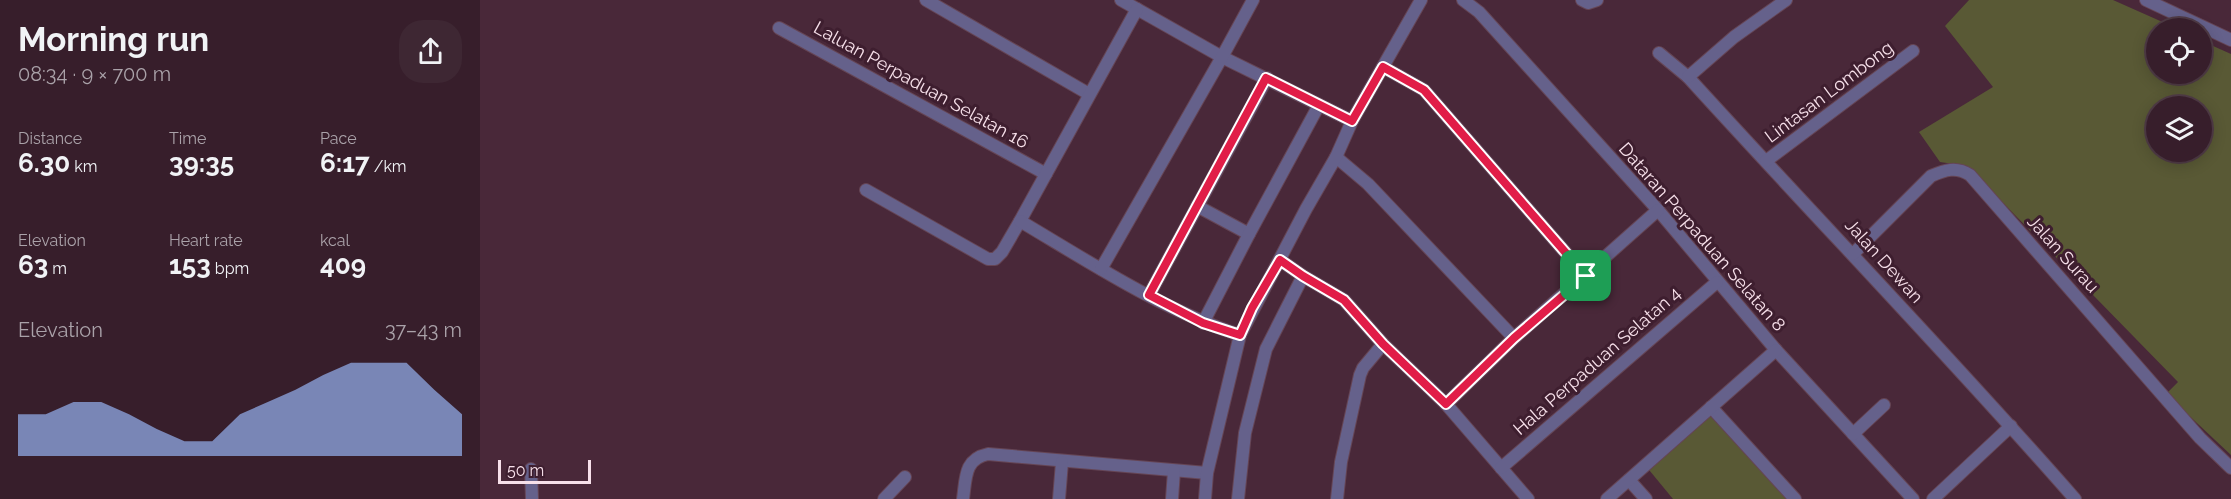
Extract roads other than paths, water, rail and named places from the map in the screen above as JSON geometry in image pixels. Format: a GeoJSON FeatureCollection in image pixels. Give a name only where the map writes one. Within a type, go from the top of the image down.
{"type":"FeatureCollection","features":[{"type":"Feature","properties":{"kind":"street"},"geometry":{"type":"LineString","coordinates":[[926,0],[1089,94]]}},
{"type":"Feature","properties":{"kind":"street"},"geometry":{"type":"LineString","coordinates":[[1121,0],[1222,57],[1352,121]]}},
{"type":"Feature","properties":{"kind":"street"},"geometry":{"type":"LineString","coordinates":[[1101,269],[1253,0]]}},
{"type":"Feature","properties":{"kind":"street"},"geometry":{"type":"LineString","coordinates":[[1205,499],[1207,473],[1240,335],[1252,308],[1336,157],[1352,121],[1421,0]]}},
{"type":"Feature","properties":{"kind":"street","name":"Dataran Perpaduan Selatan 8"},"geometry":{"type":"LineString","coordinates":[[1463,0],[1479,12],[1658,210],[1776,350],[1913,499]]}},
{"type":"Feature","properties":{"kind":"street"},"geometry":{"type":"LineString","coordinates":[[1582,0],[1588,3],[1597,0]]}},
{"type":"Feature","properties":{"kind":"street"},"geometry":{"type":"LineString","coordinates":[[1688,76],[1734,37],[1786,0]]}},
{"type":"Feature","properties":{"kind":"street"},"geometry":{"type":"LineString","coordinates":[[2146,0],[2231,40]]}},
{"type":"Feature","properties":{"kind":"street"},"geometry":{"type":"LineString","coordinates":[[866,190],[988,259],[995,259],[1002,252],[1020,221],[1137,9]]}},
{"type":"Feature","properties":{"kind":"street","name":"Laluan Perpaduan Selatan 16"},"geometry":{"type":"LineString","coordinates":[[779,28],[1046,174]]}},
{"type":"Feature","properties":{"kind":"street","name":"Lintasan Lombong"},"geometry":{"type":"LineString","coordinates":[[1766,161],[1913,51]]}},
{"type":"Feature","properties":{"kind":"street","name":"Jalan Dewan"},"geometry":{"type":"LineString","coordinates":[[1659,53],[1688,76],[2011,426],[2075,499]]}},
{"type":"Feature","properties":{"kind":"street"},"geometry":{"type":"LineString","coordinates":[[1383,67],[1424,90],[1586,276]]}},
{"type":"Feature","properties":{"kind":"street"},"geometry":{"type":"LineString","coordinates":[[1149,295],[1266,78]]}},
{"type":"Feature","properties":{"kind":"street"},"geometry":{"type":"LineString","coordinates":[[1203,323],[1319,105]]}},
{"type":"Feature","properties":{"kind":"street"},"geometry":{"type":"LineString","coordinates":[[1336,157],[1368,184],[1514,338]]}},
{"type":"Feature","properties":{"kind":"street","name":"Jalan Surau"},"geometry":{"type":"LineString","coordinates":[[1853,254],[1931,176],[1942,171],[1962,170],[1970,175],[2200,438],[2231,468]]}},
{"type":"Feature","properties":{"kind":"street"},"geometry":{"type":"LineString","coordinates":[[1197,206],[1249,234]]}},
{"type":"Feature","properties":{"kind":"street"},"geometry":{"type":"LineString","coordinates":[[1446,404],[1514,338],[1658,210]]}},
{"type":"Feature","properties":{"kind":"street"},"geometry":{"type":"LineString","coordinates":[[1020,221],[1101,269],[1203,323],[1240,335]]}},
{"type":"Feature","properties":{"kind":"street"},"geometry":{"type":"LineString","coordinates":[[1280,260],[1344,300],[1383,344],[1446,404],[1528,499]]}},
{"type":"Feature","properties":{"kind":"street"},"geometry":{"type":"LineString","coordinates":[[1238,499],[1245,433],[1266,349],[1303,276]]}},
{"type":"Feature","properties":{"kind":"street","name":"Hala Perpaduan Selatan 4"},"geometry":{"type":"LineString","coordinates":[[1501,468],[1717,282]]}},
{"type":"Feature","properties":{"kind":"street"},"geometry":{"type":"LineString","coordinates":[[1337,499],[1341,462],[1360,375],[1383,344]]}},
{"type":"Feature","properties":{"kind":"street"},"geometry":{"type":"LineString","coordinates":[[1607,499],[1776,350]]}},
{"type":"Feature","properties":{"kind":"street"},"geometry":{"type":"LineString","coordinates":[[1853,434],[1884,405]]}},
{"type":"Feature","properties":{"kind":"street"},"geometry":{"type":"LineString","coordinates":[[1711,407],[1795,499]]}},
{"type":"Feature","properties":{"kind":"street"},"geometry":{"type":"LineString","coordinates":[[1932,499],[2011,426]]}},
{"type":"Feature","properties":{"kind":"street"},"geometry":{"type":"LineString","coordinates":[[963,499],[970,464],[974,458],[981,455],[1000,454],[1062,462],[1207,473]]}},
{"type":"Feature","properties":{"kind":"street"},"geometry":{"type":"LineString","coordinates":[[1059,499],[1062,462]]}},
{"type":"Feature","properties":{"kind":"street"},"geometry":{"type":"LineString","coordinates":[[531,469],[532,499]]}},
{"type":"Feature","properties":{"kind":"street"},"geometry":{"type":"LineString","coordinates":[[1172,499],[1174,471]]}},
{"type":"Feature","properties":{"kind":"street"},"geometry":{"type":"LineString","coordinates":[[884,499],[905,477]]}},
{"type":"Feature","properties":{"kind":"street"},"geometry":{"type":"LineString","coordinates":[[1629,480],[1646,499]]}}]}
